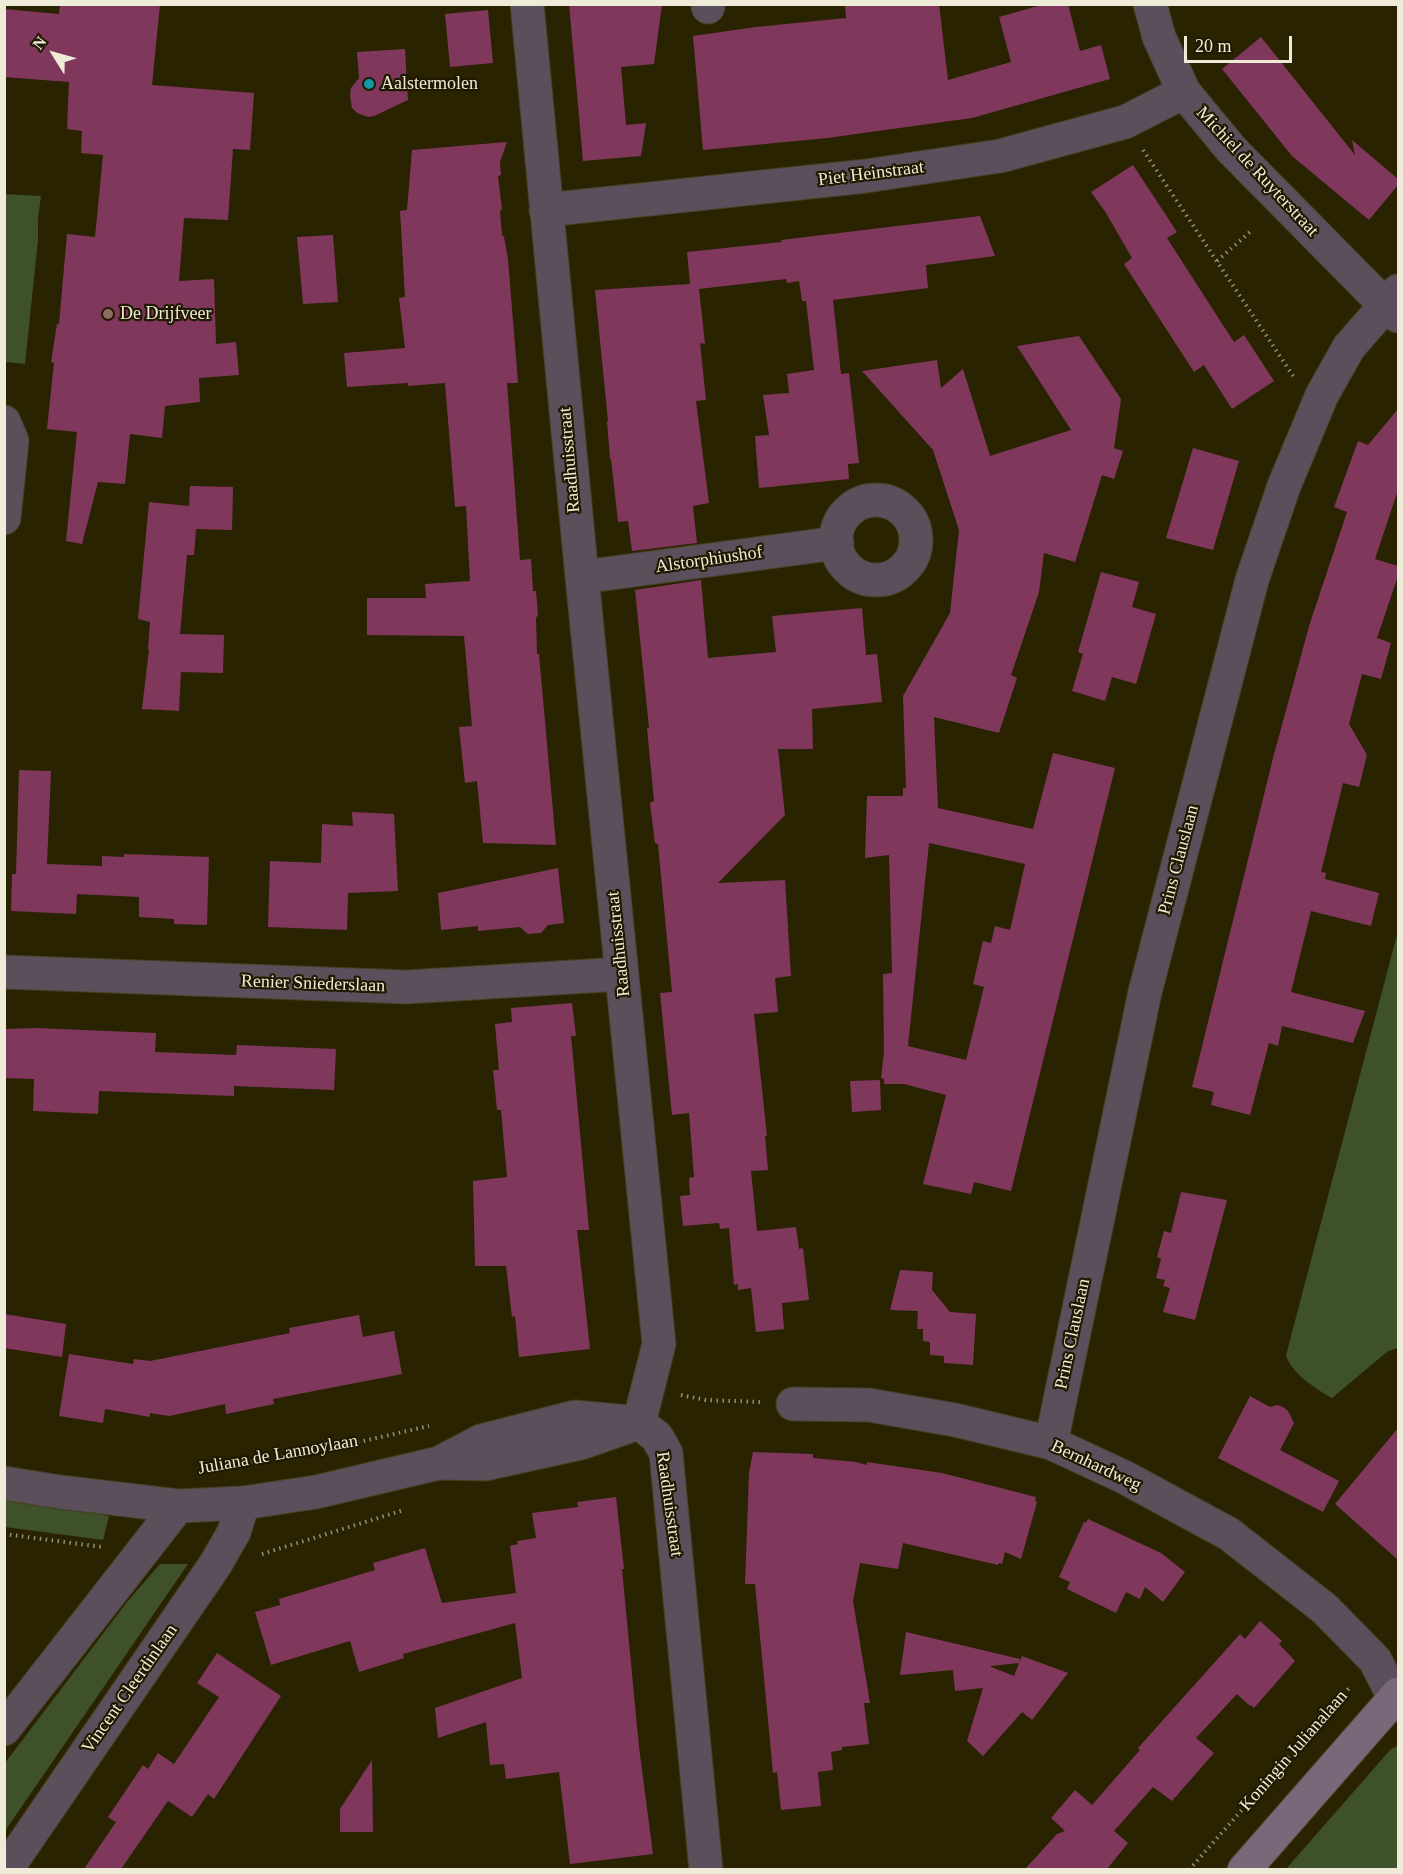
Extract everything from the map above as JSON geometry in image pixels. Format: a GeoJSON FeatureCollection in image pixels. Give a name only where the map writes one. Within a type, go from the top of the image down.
{"type":"FeatureCollection","features":[{"type":"Feature","properties":{"kind":"main road"},"geometry":{"type":"LineString","coordinates":[[1244,1869],[1397,1699]]}},
{"type":"Feature","properties":{"kind":"street","name":"Raadhuisstraat"},"geometry":{"type":"LineString","coordinates":[[527,4],[659,1344],[639,1423],[657,1437],[666,1453],[706,1869]]}},
{"type":"Feature","properties":{"kind":"street","name":"Michiel de Ruyterstraat"},"geometry":{"type":"LineString","coordinates":[[1150,4],[1159,37],[1184,92],[1231,149],[1394,304]]}},
{"type":"Feature","properties":{"kind":"street","name":"Piet Heinstraat"},"geometry":{"type":"LineString","coordinates":[[546,210],[866,176],[1000,156],[1125,122],[1184,92]]}},
{"type":"Feature","properties":{"kind":"street","name":"Prins Clauslaan"},"geometry":{"type":"LineString","coordinates":[[1051,1443],[1145,992],[1252,580],[1284,486],[1322,395],[1349,347],[1394,304]]}},
{"type":"Feature","properties":{"kind":"street"},"geometry":{"type":"LineString","coordinates":[[4,422],[12,441],[4,518]]}},
{"type":"Feature","properties":{"kind":"street","name":"Alstorphiushof"},"geometry":{"type":"LineString","coordinates":[[582,577],[837,543]]}},
{"type":"Feature","properties":{"kind":"street","name":"Renier Sniederslaan"},"geometry":{"type":"LineString","coordinates":[[4,972],[407,987],[622,974]]}},
{"type":"Feature","properties":{"kind":"street","name":"Bernhardweg"},"geometry":{"type":"LineString","coordinates":[[793,1404],[869,1405],[955,1420],[1051,1443],[1124,1477],[1229,1534],[1325,1609],[1375,1660],[1397,1699]]}},
{"type":"Feature","properties":{"kind":"street","name":"Juliana de Lannoylaan"},"geometry":{"type":"LineString","coordinates":[[4,1483],[178,1506],[243,1503],[316,1492],[439,1463],[486,1464],[581,1443],[639,1423]]}},
{"type":"Feature","properties":{"kind":"street","name":"Vincent Cleerdinlaan"},"geometry":{"type":"LineString","coordinates":[[6,1869],[215,1565],[234,1532],[243,1503]]}},
{"type":"Feature","properties":{"kind":"street"},"geometry":{"type":"LineString","coordinates":[[4,1729],[178,1506]]}},
{"type":"Feature","properties":{"kind":"path"},"geometry":{"type":"LineString","coordinates":[[1125,122],[1292,376],[1322,395]]}},
{"type":"Feature","properties":{"kind":"path"},"geometry":{"type":"LineString","coordinates":[[1217,261],[1250,232]]}},
{"type":"Feature","properties":{"kind":"path"},"geometry":{"type":"LineString","coordinates":[[648,1389],[706,1400],[793,1404]]}},
{"type":"Feature","properties":{"kind":"path","name":"Juliana de Lannoylaan"},"geometry":{"type":"LineString","coordinates":[[205,1468],[324,1450],[437,1424]]}},
{"type":"Feature","properties":{"kind":"path"},"geometry":{"type":"LineString","coordinates":[[221,1554],[255,1556],[415,1507]]}},
{"type":"Feature","properties":{"kind":"path","name":"Koningin Julianalaan"},"geometry":{"type":"LineString","coordinates":[[1189,1869],[1375,1660]]}},
{"type":"Feature","properties":{"kind":"green space"},"geometry":{"type":"Polygon","coordinates":[[[4,194],[41,196],[25,364],[5,362],[4,194]]]}},
{"type":"Feature","properties":{"kind":"green space"},"geometry":{"type":"Polygon","coordinates":[[[1398,931],[1398,1348],[1388,1351],[1332,1398],[1298,1374],[1286,1355],[1398,931]]]}},
{"type":"Feature","properties":{"kind":"green space"},"geometry":{"type":"Polygon","coordinates":[[[4,1498],[109,1516],[103,1540],[5,1527],[4,1498]]]}},
{"type":"Feature","properties":{"kind":"green space"},"geometry":{"type":"Polygon","coordinates":[[[160,1564],[188,1564],[5,1831],[5,1763],[127,1602],[160,1564]]]}},
{"type":"Feature","properties":{"kind":"green space"},"geometry":{"type":"Polygon","coordinates":[[[1397,1746],[1398,1869],[1286,1869],[1391,1749],[1397,1746]]]}},
{"type":"Feature","properties":{"kind":"building"},"geometry":{"type":"Polygon","coordinates":[[[60,4],[160,4],[152,85],[254,93],[250,150],[233,149],[228,220],[184,218],[179,281],[214,279],[216,344],[236,342],[239,375],[199,378],[200,402],[165,406],[162,438],[130,434],[125,484],[98,482],[82,544],[66,541],[77,432],[47,429],[54,363],[51,362],[57,324],[59,324],[67,234],[95,237],[103,155],[81,153],[82,131],[67,129],[69,82],[4,77],[4,9],[59,14],[60,4]]]}},
{"type":"Feature","properties":{"kind":"building"},"geometry":{"type":"Polygon","coordinates":[[[569,4],[662,4],[654,64],[621,67],[626,125],[646,123],[641,156],[583,161],[569,4]]]}},
{"type":"Feature","properties":{"kind":"building"},"geometry":{"type":"Polygon","coordinates":[[[845,4],[939,4],[948,80],[1011,62],[999,17],[1045,4],[1068,4],[1080,51],[1101,45],[1110,79],[972,118],[827,138],[703,150],[693,36],[846,18],[845,4]]]}},
{"type":"Feature","properties":{"kind":"building"},"geometry":{"type":"Polygon","coordinates":[[[488,10],[493,63],[450,67],[445,14],[488,10]]]}},
{"type":"Feature","properties":{"kind":"building"},"geometry":{"type":"Polygon","coordinates":[[[1261,37],[1355,155],[1352,140],[1398,179],[1398,185],[1369,220],[1292,156],[1222,69],[1261,37]]]}},
{"type":"Feature","properties":{"kind":"building","name":"Aalstermolen"},"geometry":{"type":"Polygon","coordinates":[[[405,49],[408,100],[374,116],[368,117],[357,113],[352,108],[350,96],[351,88],[359,78],[357,52],[405,49]]]}},
{"type":"Feature","properties":{"kind":"building"},"geometry":{"type":"Polygon","coordinates":[[[507,142],[500,162],[501,175],[498,176],[502,235],[508,259],[518,383],[507,383],[520,560],[531,559],[533,591],[536,591],[537,654],[539,654],[556,845],[483,843],[477,781],[465,783],[459,727],[472,726],[464,636],[367,635],[367,598],[426,598],[425,584],[470,581],[466,506],[455,507],[445,383],[347,387],[344,353],[405,348],[399,298],[405,297],[400,211],[407,210],[412,150],[507,142]]]}},
{"type":"Feature","properties":{"kind":"building"},"geometry":{"type":"Polygon","coordinates":[[[1133,165],[1177,232],[1167,238],[1234,342],[1244,335],[1274,381],[1232,409],[1204,365],[1194,372],[1124,264],[1132,258],[1091,192],[1133,165]]]}},
{"type":"Feature","properties":{"kind":"building"},"geometry":{"type":"Polygon","coordinates":[[[980,216],[995,256],[926,265],[928,288],[833,300],[841,374],[849,373],[859,463],[848,464],[849,479],[759,488],[755,436],[769,435],[763,395],[789,393],[787,374],[814,370],[806,301],[802,301],[799,281],[787,283],[786,279],[699,289],[705,344],[700,343],[706,400],[696,401],[709,503],[693,506],[697,543],[632,551],[628,521],[618,522],[595,290],[690,284],[687,252],[980,216]]]}},
{"type":"Feature","properties":{"kind":"building"},"geometry":{"type":"Polygon","coordinates":[[[333,235],[338,302],[303,304],[297,237],[333,235]]]}},
{"type":"Feature","properties":{"kind":"building"},"geometry":{"type":"Polygon","coordinates":[[[1079,336],[1121,399],[1114,448],[1123,451],[1114,479],[1102,475],[1075,562],[1044,553],[1039,592],[1011,675],[1017,678],[999,733],[934,717],[938,808],[1033,829],[1053,753],[1115,768],[1011,1191],[974,1182],[971,1194],[923,1184],[946,1095],[904,1084],[884,1084],[884,1079],[881,1078],[884,1052],[883,974],[892,973],[889,855],[865,858],[867,796],[903,796],[903,788],[906,788],[903,696],[950,613],[959,530],[933,450],[862,371],[937,360],[941,388],[963,369],[990,456],[1071,430],[1017,346],[1079,336]],[[929,843],[908,1046],[966,1060],[984,987],[973,984],[983,941],[991,943],[995,926],[1010,930],[1025,864],[929,843]]]}},
{"type":"Feature","properties":{"kind":"building"},"geometry":{"type":"Polygon","coordinates":[[[1398,409],[1398,490],[1375,559],[1398,566],[1398,576],[1377,638],[1391,643],[1381,679],[1362,674],[1349,724],[1367,755],[1359,787],[1343,783],[1321,872],[1326,873],[1325,879],[1379,893],[1371,926],[1311,911],[1291,992],[1365,1011],[1353,1043],[1282,1026],[1278,1046],[1269,1043],[1250,1115],[1211,1105],[1214,1092],[1192,1087],[1274,754],[1310,623],[1347,512],[1334,507],[1358,441],[1368,445],[1398,409]]]}},
{"type":"Feature","properties":{"kind":"building"},"geometry":{"type":"Polygon","coordinates":[[[1193,448],[1239,461],[1213,550],[1166,538],[1193,448]]]}},
{"type":"Feature","properties":{"kind":"building"},"geometry":{"type":"Polygon","coordinates":[[[190,486],[233,487],[232,530],[196,529],[194,555],[187,555],[180,634],[224,635],[223,673],[181,672],[179,711],[142,709],[150,622],[138,619],[149,502],[189,506],[190,486]]]}},
{"type":"Feature","properties":{"kind":"building"},"geometry":{"type":"Polygon","coordinates":[[[1101,572],[1139,582],[1132,607],[1156,614],[1136,684],[1112,677],[1105,701],[1072,691],[1083,654],[1078,652],[1101,572]]]}},
{"type":"Feature","properties":{"kind":"building"},"geometry":{"type":"Polygon","coordinates":[[[701,580],[708,658],[776,652],[772,616],[862,608],[866,655],[877,654],[882,702],[812,709],[813,749],[778,749],[785,815],[718,883],[785,880],[791,976],[775,978],[778,1012],[754,1014],[767,1136],[765,1136],[768,1170],[751,1171],[757,1231],[796,1227],[799,1249],[803,1248],[809,1300],[782,1303],[784,1329],[756,1332],[751,1288],[738,1290],[738,1284],[734,1285],[729,1228],[720,1229],[719,1223],[683,1226],[680,1196],[690,1195],[689,1178],[694,1177],[689,1113],[672,1115],[660,993],[672,992],[658,844],[655,843],[650,803],[654,801],[647,728],[649,728],[635,590],[701,580]]]}},
{"type":"Feature","properties":{"kind":"building"},"geometry":{"type":"Polygon","coordinates":[[[19,770],[51,771],[47,864],[102,866],[102,856],[124,857],[124,854],[209,857],[207,925],[174,924],[174,919],[139,917],[139,897],[77,894],[76,914],[11,911],[12,874],[16,874],[19,770]]]}},
{"type":"Feature","properties":{"kind":"building"},"geometry":{"type":"Polygon","coordinates":[[[352,812],[394,814],[398,891],[348,893],[347,930],[268,927],[270,861],[321,863],[322,824],[353,826],[352,812]]]}},
{"type":"Feature","properties":{"kind":"building"},"geometry":{"type":"Polygon","coordinates":[[[558,868],[564,923],[548,925],[541,933],[528,934],[520,927],[478,931],[478,926],[441,930],[438,893],[558,868]]]}},
{"type":"Feature","properties":{"kind":"building"},"geometry":{"type":"Polygon","coordinates":[[[572,1003],[576,1036],[571,1036],[589,1230],[577,1230],[590,1349],[519,1357],[515,1316],[512,1317],[506,1266],[475,1266],[473,1181],[507,1177],[501,1110],[497,1110],[493,1070],[499,1070],[495,1024],[512,1022],[511,1008],[572,1003]]]}},
{"type":"Feature","properties":{"kind":"building"},"geometry":{"type":"Polygon","coordinates":[[[37,1028],[156,1033],[155,1052],[236,1055],[237,1045],[336,1049],[334,1090],[234,1086],[234,1096],[99,1091],[98,1114],[33,1111],[34,1079],[4,1078],[4,1029],[37,1028]]]}},
{"type":"Feature","properties":{"kind":"building"},"geometry":{"type":"Polygon","coordinates":[[[880,1080],[881,1110],[852,1112],[850,1081],[880,1080]]]}},
{"type":"Feature","properties":{"kind":"building"},"geometry":{"type":"Polygon","coordinates":[[[1181,1192],[1227,1200],[1195,1320],[1163,1312],[1170,1288],[1163,1286],[1165,1280],[1156,1278],[1161,1259],[1157,1257],[1164,1231],[1171,1233],[1181,1192]]]}},
{"type":"Feature","properties":{"kind":"building"},"geometry":{"type":"Polygon","coordinates":[[[900,1270],[933,1272],[932,1290],[950,1312],[976,1314],[973,1365],[944,1363],[944,1356],[930,1355],[930,1342],[923,1341],[923,1329],[917,1329],[918,1311],[890,1310],[900,1270]]]}},
{"type":"Feature","properties":{"kind":"building"},"geometry":{"type":"Polygon","coordinates":[[[4,1314],[66,1324],[62,1357],[4,1348],[4,1314]]]}},
{"type":"Feature","properties":{"kind":"building"},"geometry":{"type":"Polygon","coordinates":[[[359,1315],[363,1337],[394,1331],[402,1374],[273,1399],[274,1404],[226,1414],[225,1404],[169,1416],[150,1413],[150,1417],[105,1409],[103,1423],[59,1416],[69,1354],[133,1364],[134,1359],[150,1361],[290,1333],[289,1328],[359,1315]]]}},
{"type":"Feature","properties":{"kind":"building"},"geometry":{"type":"Polygon","coordinates":[[[1250,1396],[1270,1407],[1277,1405],[1288,1411],[1294,1423],[1280,1450],[1339,1481],[1323,1512],[1218,1458],[1250,1396]]]}},
{"type":"Feature","properties":{"kind":"building"},"geometry":{"type":"Polygon","coordinates":[[[1398,1428],[1398,1560],[1335,1504],[1398,1428]]]}},
{"type":"Feature","properties":{"kind":"building"},"geometry":{"type":"Polygon","coordinates":[[[753,1452],[813,1454],[813,1458],[867,1465],[867,1462],[942,1473],[1036,1497],[1037,1502],[1021,1559],[1005,1552],[1002,1564],[998,1565],[903,1543],[898,1569],[860,1563],[853,1601],[870,1703],[864,1703],[869,1744],[842,1747],[842,1750],[831,1752],[833,1770],[818,1772],[821,1806],[781,1810],[777,1772],[773,1773],[755,1584],[745,1584],[749,1473],[753,1452]]]}},
{"type":"Feature","properties":{"kind":"building"},"geometry":{"type":"Polygon","coordinates":[[[616,1497],[639,1747],[653,1854],[570,1864],[559,1772],[506,1779],[504,1764],[490,1765],[486,1722],[438,1738],[435,1708],[522,1678],[515,1623],[403,1654],[404,1658],[359,1672],[350,1641],[271,1665],[255,1612],[280,1605],[279,1599],[375,1570],[373,1563],[425,1548],[442,1603],[516,1593],[510,1546],[518,1544],[517,1541],[536,1538],[532,1513],[578,1507],[577,1502],[616,1497]]]}},
{"type":"Feature","properties":{"kind":"building"},"geometry":{"type":"Polygon","coordinates":[[[1088,1519],[1161,1553],[1185,1572],[1163,1602],[1145,1587],[1140,1599],[1126,1592],[1116,1613],[1067,1589],[1070,1582],[1059,1577],[1084,1522],[1086,1523],[1088,1519]]]}},
{"type":"Feature","properties":{"kind":"building"},"geometry":{"type":"Polygon","coordinates":[[[1260,1621],[1282,1641],[1279,1644],[1295,1661],[1254,1708],[1237,1694],[1196,1738],[1214,1753],[1172,1801],[1153,1787],[1114,1831],[1128,1843],[1107,1869],[1025,1869],[1057,1834],[1065,1831],[1051,1818],[1075,1790],[1092,1805],[1140,1750],[1138,1748],[1240,1634],[1245,1639],[1260,1621]]]}},
{"type":"Feature","properties":{"kind":"building"},"geometry":{"type":"Polygon","coordinates":[[[906,1632],[1020,1659],[1019,1663],[1022,1656],[1068,1673],[1032,1720],[1022,1712],[983,1756],[967,1741],[983,1688],[955,1691],[953,1670],[900,1675],[906,1632]],[[1019,1663],[991,1666],[991,1667],[1014,1676],[1019,1663]]]}},
{"type":"Feature","properties":{"kind":"building"},"geometry":{"type":"Polygon","coordinates":[[[217,1653],[281,1696],[214,1799],[208,1794],[192,1817],[168,1801],[121,1869],[84,1869],[116,1822],[108,1817],[143,1765],[148,1769],[158,1753],[174,1764],[219,1697],[197,1683],[217,1653]]]}},
{"type":"Feature","properties":{"kind":"building"},"geometry":{"type":"Polygon","coordinates":[[[372,1760],[373,1832],[340,1832],[340,1809],[372,1760]]]}},
{"type":"Feature","properties":{"kind":"place","name":"Aalstermolen"},"geometry":{"type":"Point","coordinates":[369,84]}},
{"type":"Feature","properties":{"kind":"place","name":"De Drijfveer"},"geometry":{"type":"Point","coordinates":[108,314]}}]}
